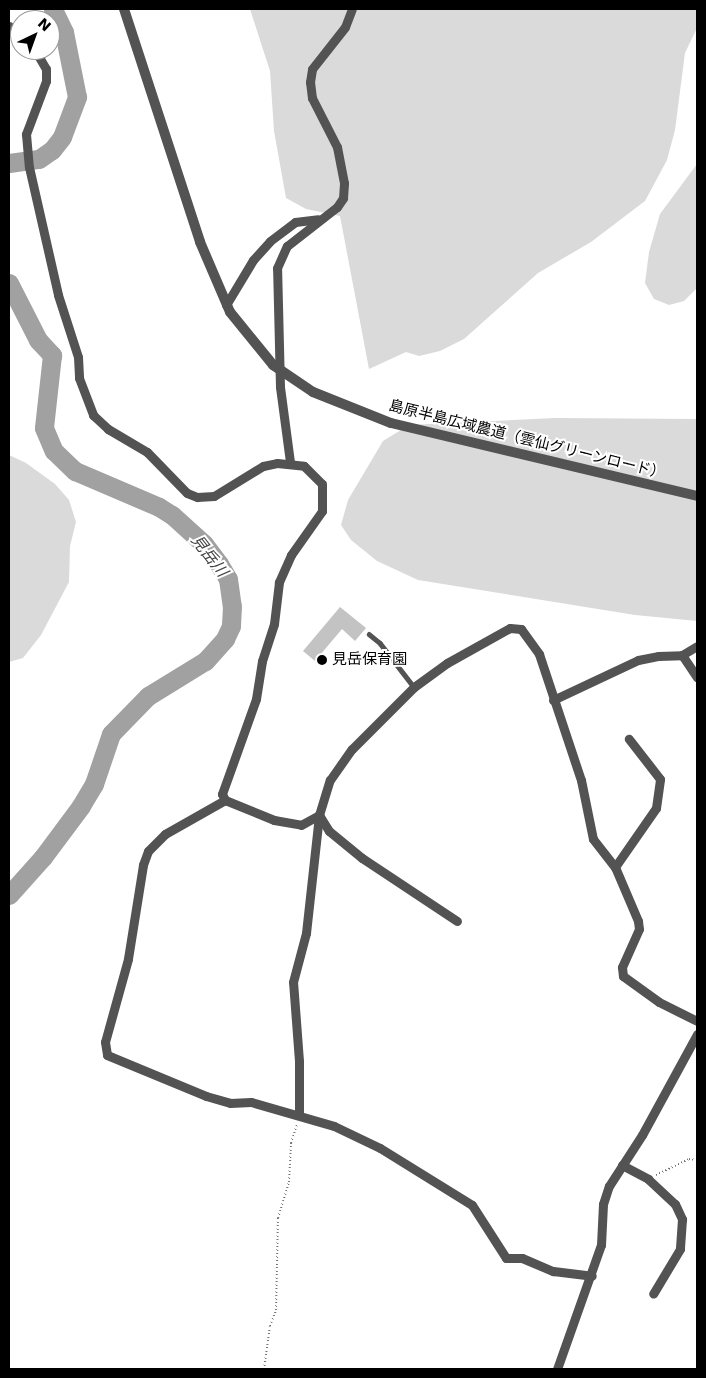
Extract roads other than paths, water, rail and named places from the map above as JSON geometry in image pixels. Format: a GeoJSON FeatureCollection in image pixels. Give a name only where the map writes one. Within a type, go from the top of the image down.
{"type":"FeatureCollection","features":[{"type":"Feature","properties":{"kind":"street","name":"島原半島広域農道（雲仙グリーンロード）"},"geometry":{"type":"LineString","coordinates":[[124,9],[200,242],[228,308],[273,365],[314,392],[350,409],[435,435],[697,496]]}},
{"type":"Feature","properties":{"kind":"street"},"geometry":{"type":"LineString","coordinates":[[290,462],[280,387],[277,268],[287,246],[318,219],[337,207],[343,198],[344,183],[337,147],[312,98],[312,69],[345,27],[352,9]]}},
{"type":"Feature","properties":{"kind":"street"},"geometry":{"type":"LineString","coordinates":[[41,60],[46,69],[46,81],[26,134],[29,167],[56,287],[78,357],[79,378],[93,415],[108,429],[147,452],[187,493],[197,497],[214,496],[263,466],[290,462],[304,466],[322,484],[324,497],[322,511],[291,555],[280,582],[274,624],[262,661],[256,699],[222,794],[225,800],[274,820],[301,825],[319,815]]}},
{"type":"Feature","properties":{"kind":"street"},"geometry":{"type":"LineString","coordinates":[[228,308],[253,260],[270,241],[295,222],[318,219]]}},
{"type":"Feature","properties":{"kind":"street"},"geometry":{"type":"LineString","coordinates":[[299,1114],[300,1061],[293,982],[306,933],[319,815],[330,780],[352,749],[414,687],[446,663],[510,628],[516,627],[527,636],[539,654],[581,780],[593,839],[615,867],[638,929],[622,967],[622,976],[659,1002],[697,1021]]}},
{"type":"Feature","properties":{"kind":"street"},"geometry":{"type":"LineString","coordinates":[[553,700],[638,660],[682,655],[697,646]]}},
{"type":"Feature","properties":{"kind":"street"},"geometry":{"type":"LineString","coordinates":[[682,655],[697,677]]}},
{"type":"Feature","properties":{"kind":"street"},"geometry":{"type":"LineString","coordinates":[[615,867],[656,808],[660,779],[628,739]]}},
{"type":"Feature","properties":{"kind":"street"},"geometry":{"type":"LineString","coordinates":[[225,800],[165,834],[148,851],[143,864],[128,959],[105,1049],[112,1058],[206,1096],[299,1114],[334,1126],[380,1148],[457,1195],[482,1218],[506,1258],[522,1258],[553,1271],[592,1276]]}},
{"type":"Feature","properties":{"kind":"street"},"geometry":{"type":"LineString","coordinates":[[319,815],[330,831],[362,858],[457,921]]}},
{"type":"Feature","properties":{"kind":"street"},"geometry":{"type":"LineString","coordinates":[[557,1369],[592,1276],[601,1246],[603,1204],[609,1186],[642,1136],[697,1034]]}},
{"type":"Feature","properties":{"kind":"street"},"geometry":{"type":"LineString","coordinates":[[622,1165],[648,1179],[676,1204],[682,1219],[680,1249],[653,1294]]}},
{"type":"Feature","properties":{"kind":"lane"},"geometry":{"type":"LineString","coordinates":[[369,634],[380,643],[414,687]]}},
{"type":"Feature","properties":{"kind":"waterway","name":"見岳川"},"geometry":{"type":"LineString","coordinates":[[9,163],[39,159],[52,150],[62,137],[77,97],[64,32],[53,9]]}},
{"type":"Feature","properties":{"kind":"waterway","name":"見岳川"},"geometry":{"type":"LineString","coordinates":[[9,283],[38,340],[52,355],[44,428],[54,451],[75,471],[159,507],[172,515],[204,544],[219,564],[228,579],[232,606],[231,626],[225,639],[205,661],[148,696],[111,734],[94,784],[81,806],[43,857],[9,895]]}},
{"type":"Feature","properties":{"kind":"place","name":"見岳保育園"},"geometry":{"type":"Point","coordinates":[322,660]}}]}
